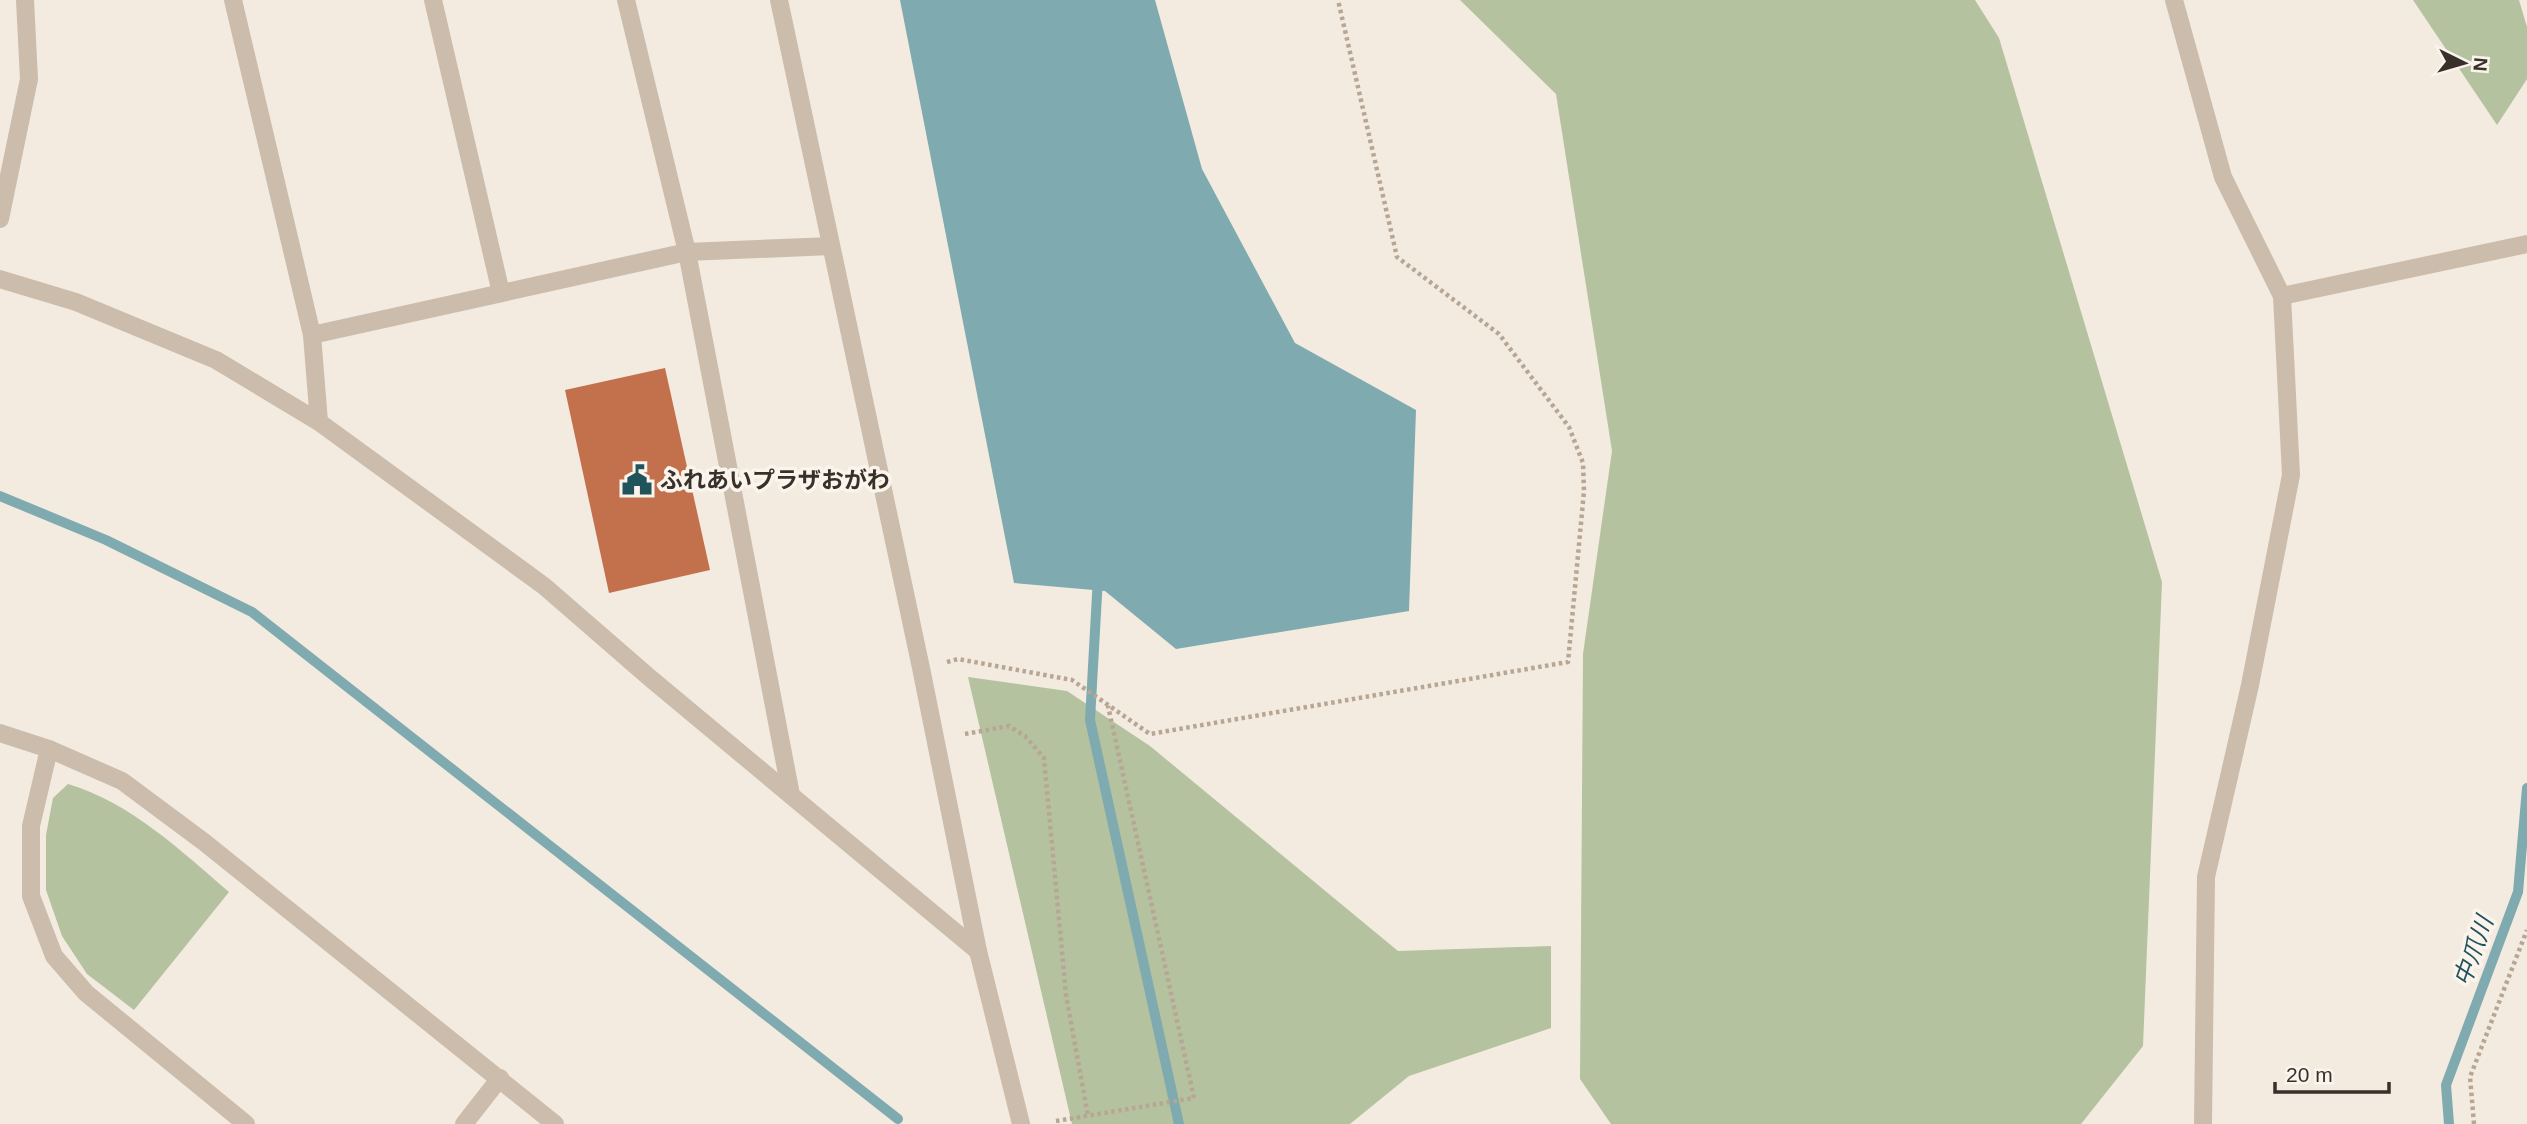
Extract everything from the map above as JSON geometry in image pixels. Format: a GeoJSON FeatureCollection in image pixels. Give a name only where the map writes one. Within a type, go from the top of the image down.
{"type":"FeatureCollection","features":[{"type":"Feature","properties":{"kind":"street"},"geometry":{"type":"LineString","coordinates":[[0,219],[29,79],[25,0]]}},
{"type":"Feature","properties":{"kind":"street"},"geometry":{"type":"LineString","coordinates":[[233,0],[312,335],[319,422]]}},
{"type":"Feature","properties":{"kind":"street"},"geometry":{"type":"LineString","coordinates":[[433,0],[501,293]]}},
{"type":"Feature","properties":{"kind":"street"},"geometry":{"type":"LineString","coordinates":[[626,0],[687,252],[792,795]]}},
{"type":"Feature","properties":{"kind":"street"},"geometry":{"type":"LineString","coordinates":[[779,0],[921,668],[978,951],[1021,1124]]}},
{"type":"Feature","properties":{"kind":"street"},"geometry":{"type":"LineString","coordinates":[[2174,0],[2223,177],[2282,296],[2291,475],[2250,685],[2206,877],[2203,1124]]}},
{"type":"Feature","properties":{"kind":"street"},"geometry":{"type":"LineString","coordinates":[[2282,296],[2527,244]]}},
{"type":"Feature","properties":{"kind":"street"},"geometry":{"type":"LineString","coordinates":[[312,335],[687,252],[831,246]]}},
{"type":"Feature","properties":{"kind":"street"},"geometry":{"type":"LineString","coordinates":[[0,279],[76,302],[216,360],[319,422],[544,586],[650,678],[978,951]]}},
{"type":"Feature","properties":{"kind":"street"},"geometry":{"type":"LineString","coordinates":[[0,733],[49,749],[122,781],[204,842],[555,1124]]}},
{"type":"Feature","properties":{"kind":"street"},"geometry":{"type":"LineString","coordinates":[[49,749],[31,826],[31,896],[54,956],[86,993],[246,1124]]}},
{"type":"Feature","properties":{"kind":"street"},"geometry":{"type":"LineString","coordinates":[[464,1124],[500,1078]]}},
{"type":"Feature","properties":{"kind":"path"},"geometry":{"type":"LineString","coordinates":[[921,668],[958,659],[1072,680],[1150,734],[1568,662],[1584,491],[1583,463],[1569,427],[1499,334],[1397,257],[1338,0]]}},
{"type":"Feature","properties":{"kind":"path"},"geometry":{"type":"LineString","coordinates":[[1056,1121],[1194,1098],[1108,705]]}},
{"type":"Feature","properties":{"kind":"path"},"geometry":{"type":"LineString","coordinates":[[965,734],[1009,726],[1026,736],[1044,758],[1066,995],[1088,1116]]}},
{"type":"Feature","properties":{"kind":"path"},"geometry":{"type":"LineString","coordinates":[[2473,1124],[2470,1077],[2527,930]]}},
{"type":"Feature","properties":{"kind":"green space"},"geometry":{"type":"Polygon","coordinates":[[[1460,0],[1975,0],[1999,38],[2162,582],[2143,1046],[2081,1124],[1611,1124],[1580,1079],[1583,654],[1612,451],[1556,94],[1460,0]]]}},
{"type":"Feature","properties":{"kind":"green space"},"geometry":{"type":"Polygon","coordinates":[[[2413,0],[2519,0],[2527,27],[2527,79],[2497,125],[2413,0]]]}},
{"type":"Feature","properties":{"kind":"green space"},"geometry":{"type":"Polygon","coordinates":[[[968,677],[1067,691],[1150,746],[1398,951],[1551,946],[1551,1028],[1409,1076],[1350,1124],[1072,1124],[968,677]]]}},
{"type":"Feature","properties":{"kind":"green space"},"geometry":{"type":"Polygon","coordinates":[[[68,784],[91,792],[134,815],[229,892],[134,1010],[87,974],[62,936],[46,890],[46,835],[53,798],[68,784]]]}},
{"type":"Feature","properties":{"kind":"water"},"geometry":{"type":"Polygon","coordinates":[[[900,0],[1155,0],[1202,169],[1295,343],[1416,410],[1409,611],[1176,649],[1105,591],[1014,583],[900,0]]]}},
{"type":"Feature","properties":{"kind":"building","name":"ふれあいプラザおがわ"},"geometry":{"type":"Polygon","coordinates":[[[665,368],[710,570],[609,593],[565,390],[665,368]]]}},
{"type":"Feature","properties":{"kind":"waterway"},"geometry":{"type":"LineString","coordinates":[[0,496],[106,540],[252,612],[898,1119]]}},
{"type":"Feature","properties":{"kind":"waterway"},"geometry":{"type":"LineString","coordinates":[[1098,577],[1090,720],[1179,1124]]}},
{"type":"Feature","properties":{"kind":"waterway","name":"中爪川"},"geometry":{"type":"LineString","coordinates":[[2449,1124],[2446,1085],[2518,892],[2527,788]]}},
{"type":"Feature","properties":{"kind":"place","name":"ふれあいプラザおがわ"},"geometry":{"type":"Point","coordinates":[637,480]}}]}
